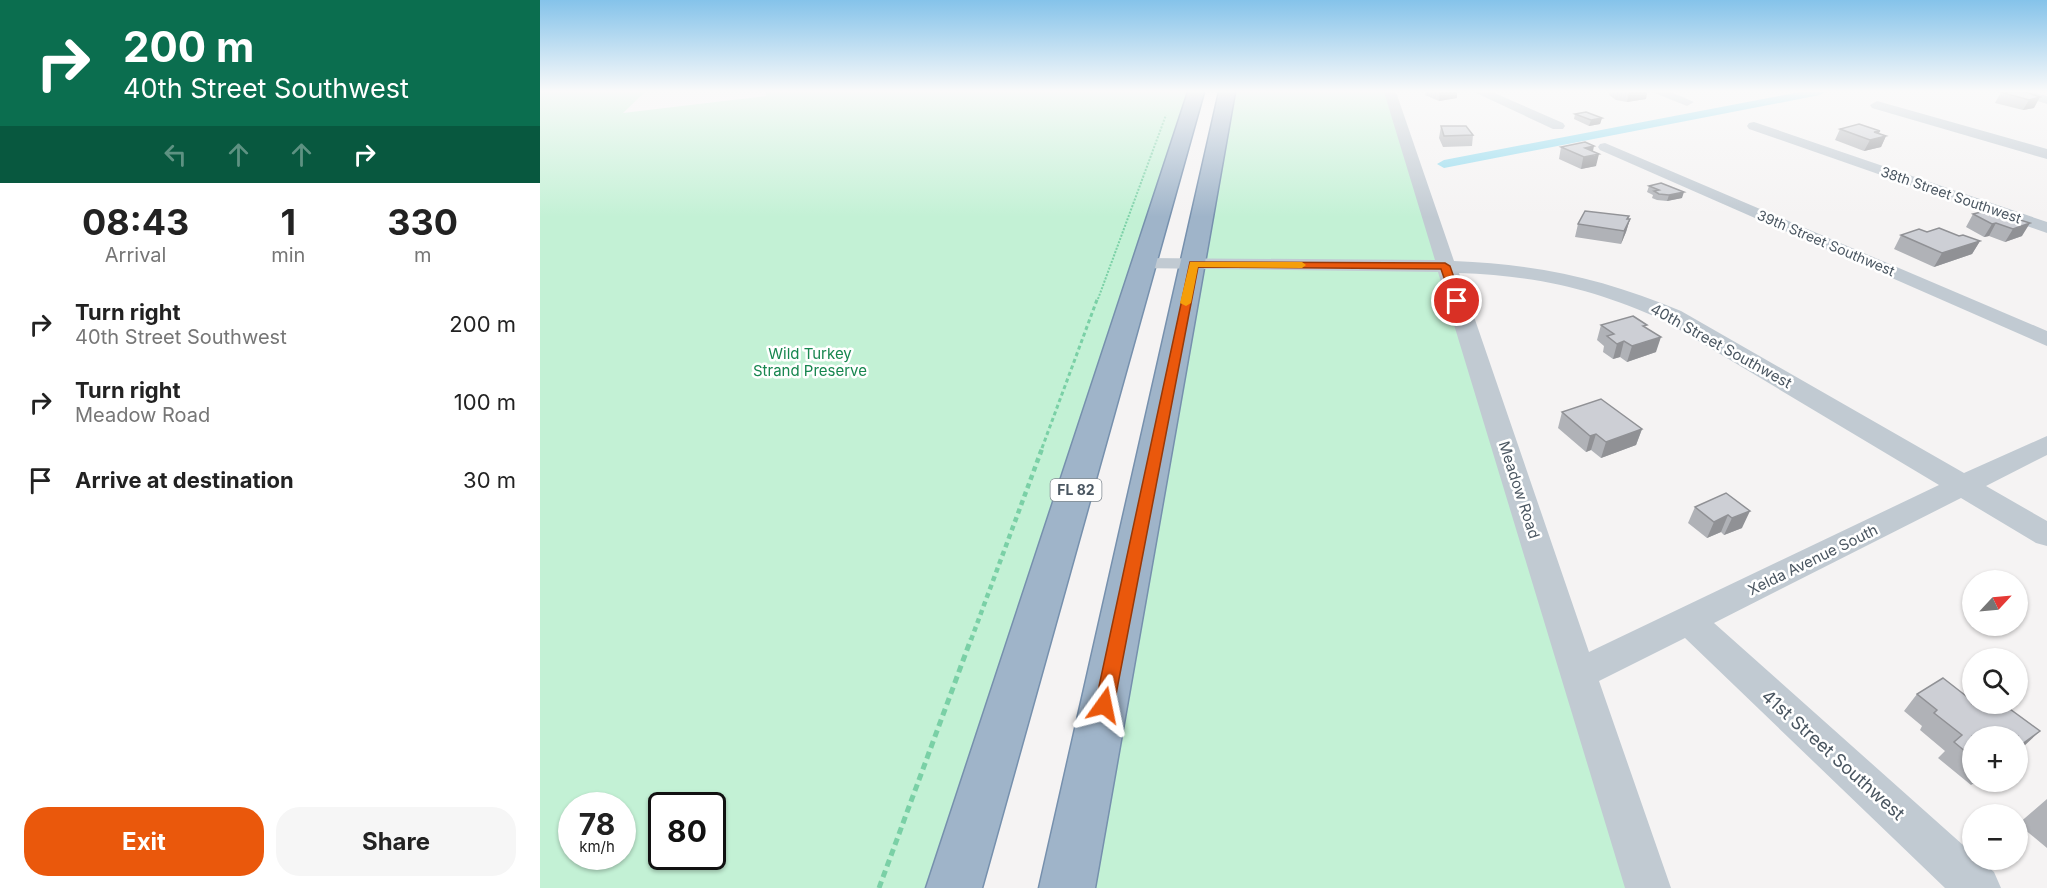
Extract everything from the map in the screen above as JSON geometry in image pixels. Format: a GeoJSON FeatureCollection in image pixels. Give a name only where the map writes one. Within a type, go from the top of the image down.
{"type":"FeatureCollection","features":[{"type":"Feature","properties":{"kind":"highway","name":"FL 82"},"geometry":{"type":"LineString","coordinates":[[954,888],[1183,133]]}},
{"type":"Feature","properties":{"kind":"highway"},"geometry":{"type":"LineString","coordinates":[[1067,888],[1219,133]]}},
{"type":"Feature","properties":{"kind":"street","name":"Meadow Road"},"geometry":{"type":"LineString","coordinates":[[1403,133],[1648,888]]}},
{"type":"Feature","properties":{"kind":"street","name":"38th Street Southwest"},"geometry":{"type":"LineString","coordinates":[[1775,133],[2047,228]]}},
{"type":"Feature","properties":{"kind":"street"},"geometry":{"type":"LineString","coordinates":[[1976,133],[2047,154]]}},
{"type":"Feature","properties":{"kind":"street","name":"39th Street Southwest"},"geometry":{"type":"LineString","coordinates":[[1605,147],[2047,339]]}},
{"type":"Feature","properties":{"kind":"street","name":"40th Street Southwest"},"geometry":{"type":"LineString","coordinates":[[1143,264],[1493,267],[1538,272],[1583,281],[1632,298],[1673,316],[2047,535]]}},
{"type":"Feature","properties":{"kind":"street","name":"Xelda Avenue South"},"geometry":{"type":"LineString","coordinates":[[1579,674],[2047,444]]}},
{"type":"Feature","properties":{"kind":"street","name":"41st Street Southwest"},"geometry":{"type":"LineString","coordinates":[[1689,621],[1978,888]]}},
{"type":"Feature","properties":{"kind":"path"},"geometry":{"type":"LineString","coordinates":[[879,888],[1159,133]]}},
{"type":"Feature","properties":{"kind":"green space","name":"Wild Turkey Strand Preserve"},"geometry":{"type":"Polygon","coordinates":[[[540,133],[1177,133],[932,888],[540,888],[540,133]]]}},
{"type":"Feature","properties":{"kind":"green space"},"geometry":{"type":"Polygon","coordinates":[[[1226,133],[1401,133],[1670,888],[1089,888],[1226,133]]]}},
{"type":"Feature","properties":{"kind":"building"},"geometry":{"type":"Polygon","coordinates":[[[1443,133],[1473,135],[1444,136],[1443,133]]]}},
{"type":"Feature","properties":{"kind":"building"},"geometry":{"type":"Polygon","coordinates":[[[1852,133],[1878,133],[1886,136],[1870,140],[1852,133]]]}},
{"type":"Feature","properties":{"kind":"building"},"geometry":{"type":"Polygon","coordinates":[[[1585,142],[1594,146],[1585,148],[1599,154],[1584,157],[1561,147],[1585,142]]]}},
{"type":"Feature","properties":{"kind":"building"},"geometry":{"type":"Polygon","coordinates":[[[1661,183],[1684,192],[1659,194],[1654,191],[1659,190],[1649,186],[1661,183]]]}},
{"type":"Feature","properties":{"kind":"building"},"geometry":{"type":"Polygon","coordinates":[[[1585,211],[1629,216],[1627,219],[1630,219],[1624,231],[1578,224],[1585,211]]]}},
{"type":"Feature","properties":{"kind":"building"},"geometry":{"type":"Polygon","coordinates":[[[1985,211],[2030,223],[2013,229],[1996,223],[1992,224],[1973,214],[1985,211]]]}},
{"type":"Feature","properties":{"kind":"building"},"geometry":{"type":"Polygon","coordinates":[[[1939,228],[1980,241],[1942,253],[1901,235],[1919,229],[1927,232],[1939,228]]]}},
{"type":"Feature","properties":{"kind":"building"},"geometry":{"type":"Polygon","coordinates":[[[1633,316],[1647,325],[1643,326],[1661,337],[1632,346],[1624,341],[1617,344],[1607,336],[1614,334],[1601,325],[1633,316]]]}},
{"type":"Feature","properties":{"kind":"building"},"geometry":{"type":"Polygon","coordinates":[[[1601,399],[1642,429],[1606,442],[1596,434],[1590,436],[1562,412],[1601,399]]]}},
{"type":"Feature","properties":{"kind":"building"},"geometry":{"type":"Polygon","coordinates":[[[1726,493],[1750,511],[1732,518],[1728,515],[1714,522],[1695,507],[1726,493]]]}},
{"type":"Feature","properties":{"kind":"building"},"geometry":{"type":"Polygon","coordinates":[[[1943,678],[1962,693],[1962,714],[2017,714],[2040,731],[2028,740],[2028,726],[1962,726],[1962,735],[1934,713],[1937,710],[1917,694],[1943,678]]]}},
{"type":"Feature","properties":{"kind":"building"},"geometry":{"type":"Polygon","coordinates":[[[1962,735],[1962,749],[1954,742],[1962,735]]]}},
{"type":"Feature","properties":{"kind":"waterway"},"geometry":{"type":"LineString","coordinates":[[1444,164],[1604,133]]}},
{"type":"Feature","properties":{"kind":"slow traffic"},"geometry":{"type":"LineString","coordinates":[[1186,303],[1193,264],[1302,265]]}},
{"type":"Feature","properties":{"kind":"route"},"geometry":{"type":"LineString","coordinates":[[1104,705],[1193,264],[1445,266],[1457,301]]}}]}
